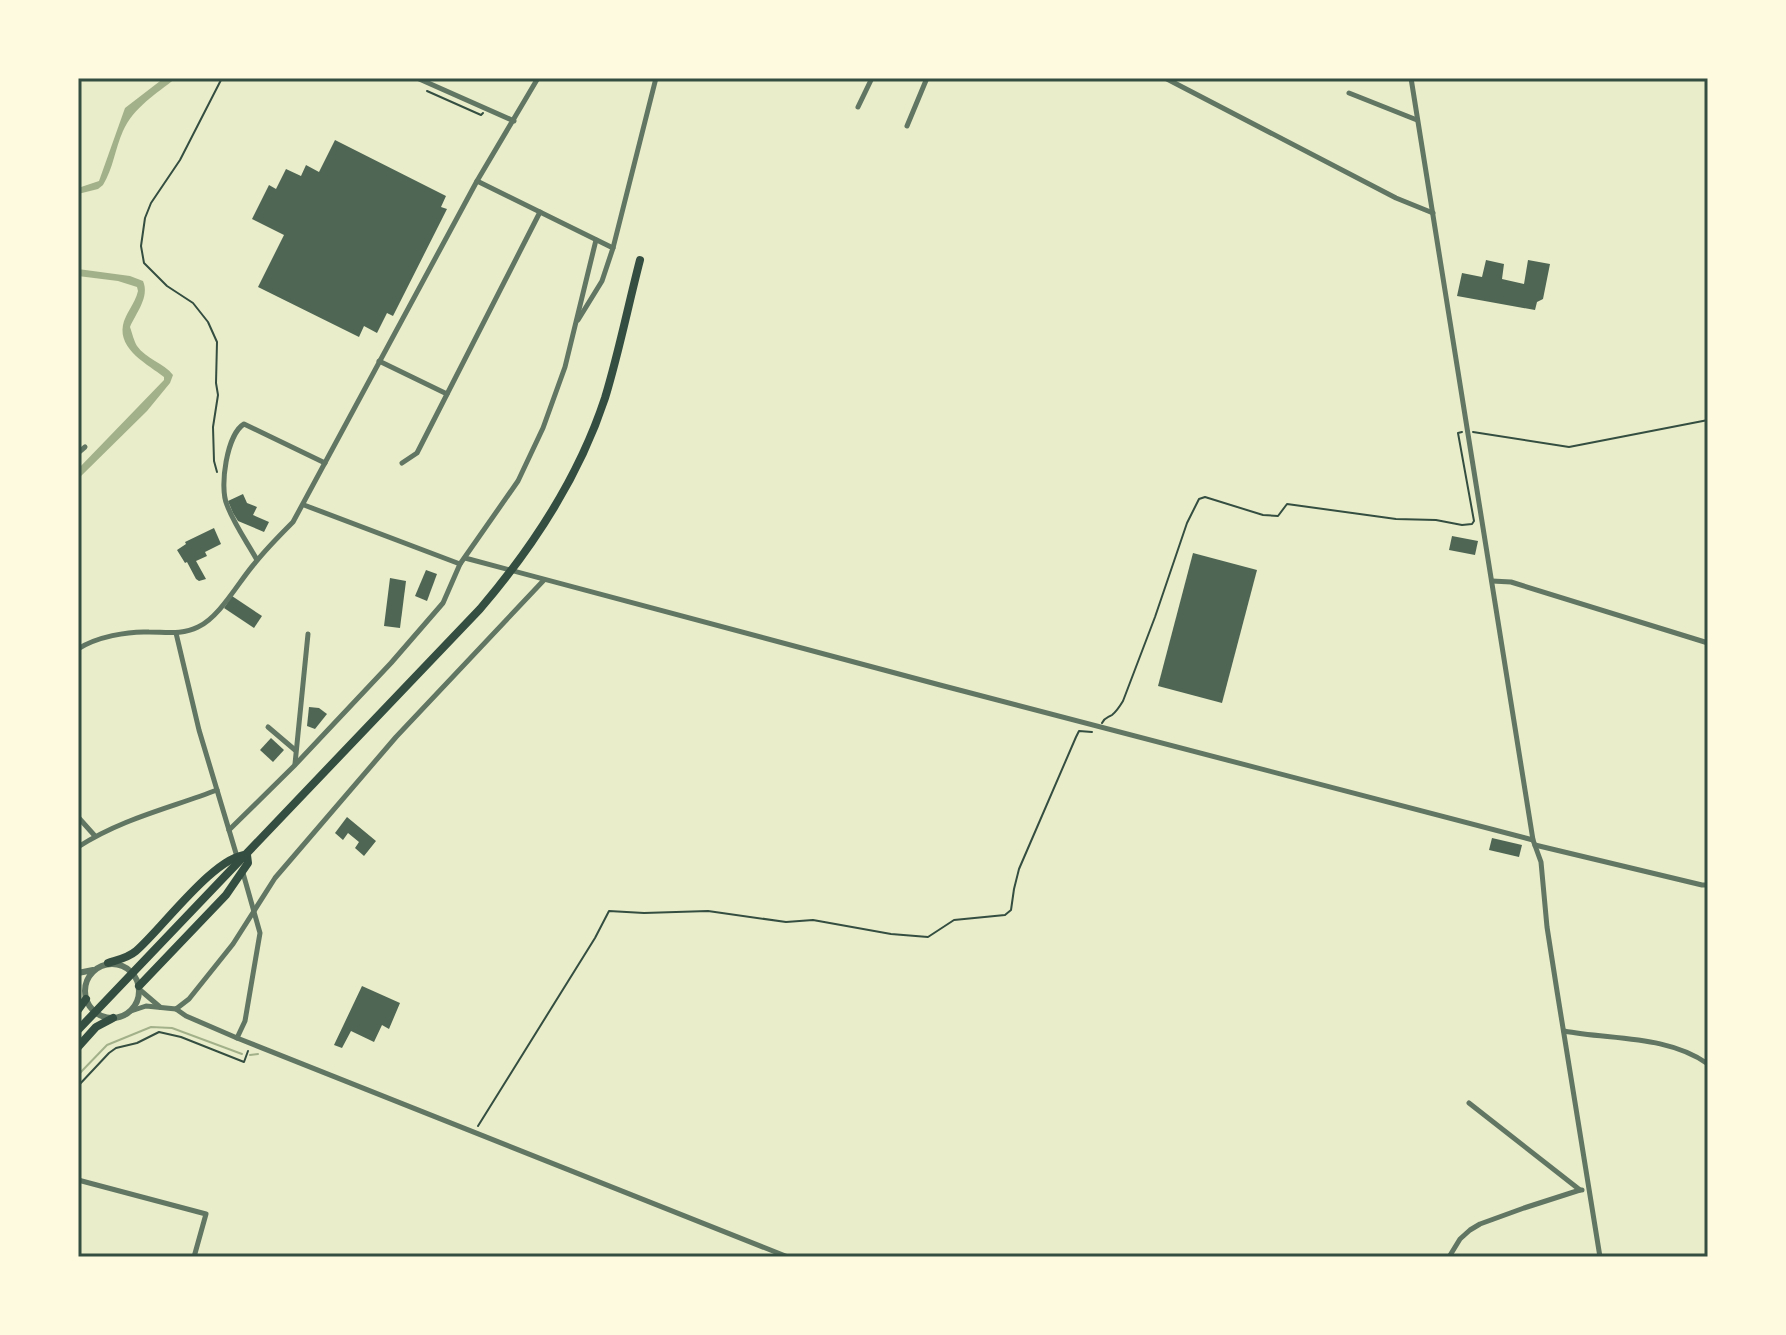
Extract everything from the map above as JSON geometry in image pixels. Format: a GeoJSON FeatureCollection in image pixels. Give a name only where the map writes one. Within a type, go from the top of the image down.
{"type":"FeatureCollection","features":[{"type":"Feature","properties":{"kind":"highway"},"geometry":{"type":"LineString","coordinates":[[136,983],[140,966],[480,609],[537,537],[569,482],[595,425],[616,358],[640,260]]}},
{"type":"Feature","properties":{"kind":"highway"},"geometry":{"type":"LineString","coordinates":[[108,963],[135,952],[208,876],[239,854],[247,855]]}},
{"type":"Feature","properties":{"kind":"highway"},"geometry":{"type":"LineString","coordinates":[[78,1030],[152,971],[226,895],[248,863],[247,855]]}},
{"type":"Feature","properties":{"kind":"highway"},"geometry":{"type":"LineString","coordinates":[[78,1010],[86,999]]}},
{"type":"Feature","properties":{"kind":"highway"},"geometry":{"type":"LineString","coordinates":[[78,1047],[109,1018]]}},
{"type":"Feature","properties":{"kind":"street"},"geometry":{"type":"LineString","coordinates":[[417,78],[514,121]]}},
{"type":"Feature","properties":{"kind":"street"},"geometry":{"type":"LineString","coordinates":[[78,649],[128,633],[176,633],[198,627],[215,614],[257,560],[293,522],[477,181],[538,78]]}},
{"type":"Feature","properties":{"kind":"street"},"geometry":{"type":"LineString","coordinates":[[576,324],[602,281],[613,248],[656,78]]}},
{"type":"Feature","properties":{"kind":"street"},"geometry":{"type":"LineString","coordinates":[[858,107],[872,78]]}},
{"type":"Feature","properties":{"kind":"street"},"geometry":{"type":"LineString","coordinates":[[907,126],[927,78]]}},
{"type":"Feature","properties":{"kind":"street"},"geometry":{"type":"LineString","coordinates":[[1165,78],[1396,198],[1433,213]]}},
{"type":"Feature","properties":{"kind":"street"},"geometry":{"type":"LineString","coordinates":[[1411,78],[1534,842],[1541,862],[1547,927],[1600,1257]]}},
{"type":"Feature","properties":{"kind":"street"},"geometry":{"type":"LineString","coordinates":[[1349,93],[1418,121]]}},
{"type":"Feature","properties":{"kind":"street"},"geometry":{"type":"LineString","coordinates":[[477,181],[613,248]]}},
{"type":"Feature","properties":{"kind":"street"},"geometry":{"type":"LineString","coordinates":[[402,463],[417,453],[540,212]]}},
{"type":"Feature","properties":{"kind":"street"},"geometry":{"type":"LineString","coordinates":[[229,830],[294,766],[443,603],[460,564],[518,481],[535,447],[559,384],[596,240]]}},
{"type":"Feature","properties":{"kind":"street"},"geometry":{"type":"LineString","coordinates":[[379,361],[447,394]]}},
{"type":"Feature","properties":{"kind":"street"},"geometry":{"type":"LineString","coordinates":[[257,560],[223,494],[229,448],[238,427],[244,424],[325,463]]}},
{"type":"Feature","properties":{"kind":"street"},"geometry":{"type":"LineString","coordinates":[[78,453],[85,447]]}},
{"type":"Feature","properties":{"kind":"street"},"geometry":{"type":"LineString","coordinates":[[304,505],[460,564]]}},
{"type":"Feature","properties":{"kind":"street"},"geometry":{"type":"LineString","coordinates":[[465,558],[1534,842],[1708,885]]}},
{"type":"Feature","properties":{"kind":"street"},"geometry":{"type":"LineString","coordinates":[[176,1009],[189,999],[233,944],[275,878],[396,737],[544,580]]}},
{"type":"Feature","properties":{"kind":"street"},"geometry":{"type":"LineString","coordinates":[[1492,581],[1511,582],[1708,643]]}},
{"type":"Feature","properties":{"kind":"street"},"geometry":{"type":"LineString","coordinates":[[176,633],[199,730],[260,933],[245,1021],[237,1038]]}},
{"type":"Feature","properties":{"kind":"street"},"geometry":{"type":"LineString","coordinates":[[294,766],[308,634]]}},
{"type":"Feature","properties":{"kind":"street"},"geometry":{"type":"LineString","coordinates":[[268,727],[296,751]]}},
{"type":"Feature","properties":{"kind":"street"},"geometry":{"type":"LineString","coordinates":[[78,847],[130,820],[217,790]]}},
{"type":"Feature","properties":{"kind":"street"},"geometry":{"type":"LineString","coordinates":[[78,817],[95,836]]}},
{"type":"Feature","properties":{"kind":"street"},"geometry":{"type":"LineString","coordinates":[[78,973],[108,963],[128,968],[136,983],[160,1008]]}},
{"type":"Feature","properties":{"kind":"street"},"geometry":{"type":"LineString","coordinates":[[86,999],[85,984],[93,970]]}},
{"type":"Feature","properties":{"kind":"street"},"geometry":{"type":"LineString","coordinates":[[131,1011],[136,1003],[136,983]]}},
{"type":"Feature","properties":{"kind":"street"},"geometry":{"type":"LineString","coordinates":[[78,987],[95,1013],[109,1018],[144,1006],[176,1009],[251,1044],[788,1257]]}},
{"type":"Feature","properties":{"kind":"street"},"geometry":{"type":"LineString","coordinates":[[1564,1031],[1669,1045],[1708,1064]]}},
{"type":"Feature","properties":{"kind":"street"},"geometry":{"type":"LineString","coordinates":[[1469,1103],[1580,1190]]}},
{"type":"Feature","properties":{"kind":"street"},"geometry":{"type":"LineString","coordinates":[[78,1180],[206,1214],[194,1257]]}},
{"type":"Feature","properties":{"kind":"street"},"geometry":{"type":"LineString","coordinates":[[1449,1257],[1460,1239],[1480,1224],[1588,1188]]}},
{"type":"Feature","properties":{"kind":"path"},"geometry":{"type":"LineString","coordinates":[[217,472],[213,427],[218,395],[217,342],[208,322],[193,303],[167,286],[144,263],[141,246],[145,218],[151,203],[180,160],[222,78]]}},
{"type":"Feature","properties":{"kind":"path"},"geometry":{"type":"LineString","coordinates":[[428,88],[427,91],[461,107],[481,115],[484,112]]}},
{"type":"Feature","properties":{"kind":"path"},"geometry":{"type":"LineString","coordinates":[[474,1133],[609,911],[708,911],[786,922],[813,920],[891,934],[928,937],[954,920],[1005,915],[1011,910],[1019,869],[1079,731],[1094,733],[1123,701],[1187,523],[1199,499],[1205,497],[1263,515],[1278,516],[1287,504],[1396,519],[1472,524],[1474,521],[1458,433],[1569,447],[1708,420]]}},
{"type":"Feature","properties":{"kind":"path"},"geometry":{"type":"LineString","coordinates":[[78,1086],[116,1048],[137,1043],[159,1032],[181,1037],[244,1062],[251,1044]]}},
{"type":"Feature","properties":{"kind":"shaded area"},"geometry":{"type":"Polygon","coordinates":[[[164,78],[176,78],[146,102],[128,122],[103,185],[78,194],[78,188],[99,181],[125,108],[164,78]]]}},
{"type":"Feature","properties":{"kind":"shaded area"},"geometry":{"type":"Polygon","coordinates":[[[78,269],[130,276],[143,281],[145,293],[130,327],[132,334],[141,350],[173,375],[147,411],[78,479],[78,469],[164,377],[136,356],[125,342],[123,325],[137,296],[137,287],[118,281],[78,276],[78,269]]]}},
{"type":"Feature","properties":{"kind":"building"},"geometry":{"type":"Polygon","coordinates":[[[335,140],[446,196],[441,207],[447,209],[393,316],[387,313],[377,333],[364,326],[359,337],[258,287],[284,235],[252,219],[269,185],[276,189],[286,169],[301,176],[306,165],[319,172],[335,140]]]}},
{"type":"Feature","properties":{"kind":"building"},"geometry":{"type":"Polygon","coordinates":[[[1486,260],[1504,264],[1502,279],[1524,284],[1528,260],[1550,264],[1543,299],[1537,302],[1535,310],[1457,296],[1462,273],[1482,277],[1486,260]]]}},
{"type":"Feature","properties":{"kind":"building"},"geometry":{"type":"Polygon","coordinates":[[[243,494],[247,503],[257,507],[253,515],[269,522],[264,532],[238,521],[233,513],[228,501],[243,494]]]}},
{"type":"Feature","properties":{"kind":"building"},"geometry":{"type":"Polygon","coordinates":[[[214,528],[221,544],[196,561],[206,579],[199,581],[177,550],[185,542],[214,528]]]}},
{"type":"Feature","properties":{"kind":"building"},"geometry":{"type":"Polygon","coordinates":[[[1452,536],[1478,541],[1475,555],[1449,550],[1452,536]]]}},
{"type":"Feature","properties":{"kind":"building"},"geometry":{"type":"Polygon","coordinates":[[[1193,553],[1257,570],[1222,703],[1158,686],[1193,553]]]}},
{"type":"Feature","properties":{"kind":"building"},"geometry":{"type":"Polygon","coordinates":[[[426,570],[437,574],[427,601],[415,596],[426,570]]]}},
{"type":"Feature","properties":{"kind":"building"},"geometry":{"type":"Polygon","coordinates":[[[390,578],[406,581],[400,628],[384,626],[390,578]]]}},
{"type":"Feature","properties":{"kind":"building"},"geometry":{"type":"Polygon","coordinates":[[[232,596],[262,616],[254,628],[224,608],[232,596]]]}},
{"type":"Feature","properties":{"kind":"building"},"geometry":{"type":"Polygon","coordinates":[[[309,707],[319,708],[327,714],[315,729],[307,726],[309,707]]]}},
{"type":"Feature","properties":{"kind":"building"},"geometry":{"type":"Polygon","coordinates":[[[271,738],[284,750],[273,762],[260,750],[271,738]]]}},
{"type":"Feature","properties":{"kind":"building"},"geometry":{"type":"Polygon","coordinates":[[[347,817],[376,841],[364,856],[355,848],[359,842],[348,833],[343,840],[335,833],[347,817]]]}},
{"type":"Feature","properties":{"kind":"building"},"geometry":{"type":"Polygon","coordinates":[[[1492,838],[1522,845],[1519,857],[1489,850],[1492,838]]]}},
{"type":"Feature","properties":{"kind":"building"},"geometry":{"type":"Polygon","coordinates":[[[362,986],[400,1003],[389,1029],[382,1025],[374,1042],[351,1031],[342,1048],[334,1045],[362,986]]]}},
{"type":"Feature","properties":{"kind":"waterway"},"geometry":{"type":"LineString","coordinates":[[78,1075],[107,1045],[151,1027],[172,1028],[242,1054]]}},
{"type":"Feature","properties":{"kind":"waterway"},"geometry":{"type":"LineString","coordinates":[[250,1055],[258,1054]]}}]}
